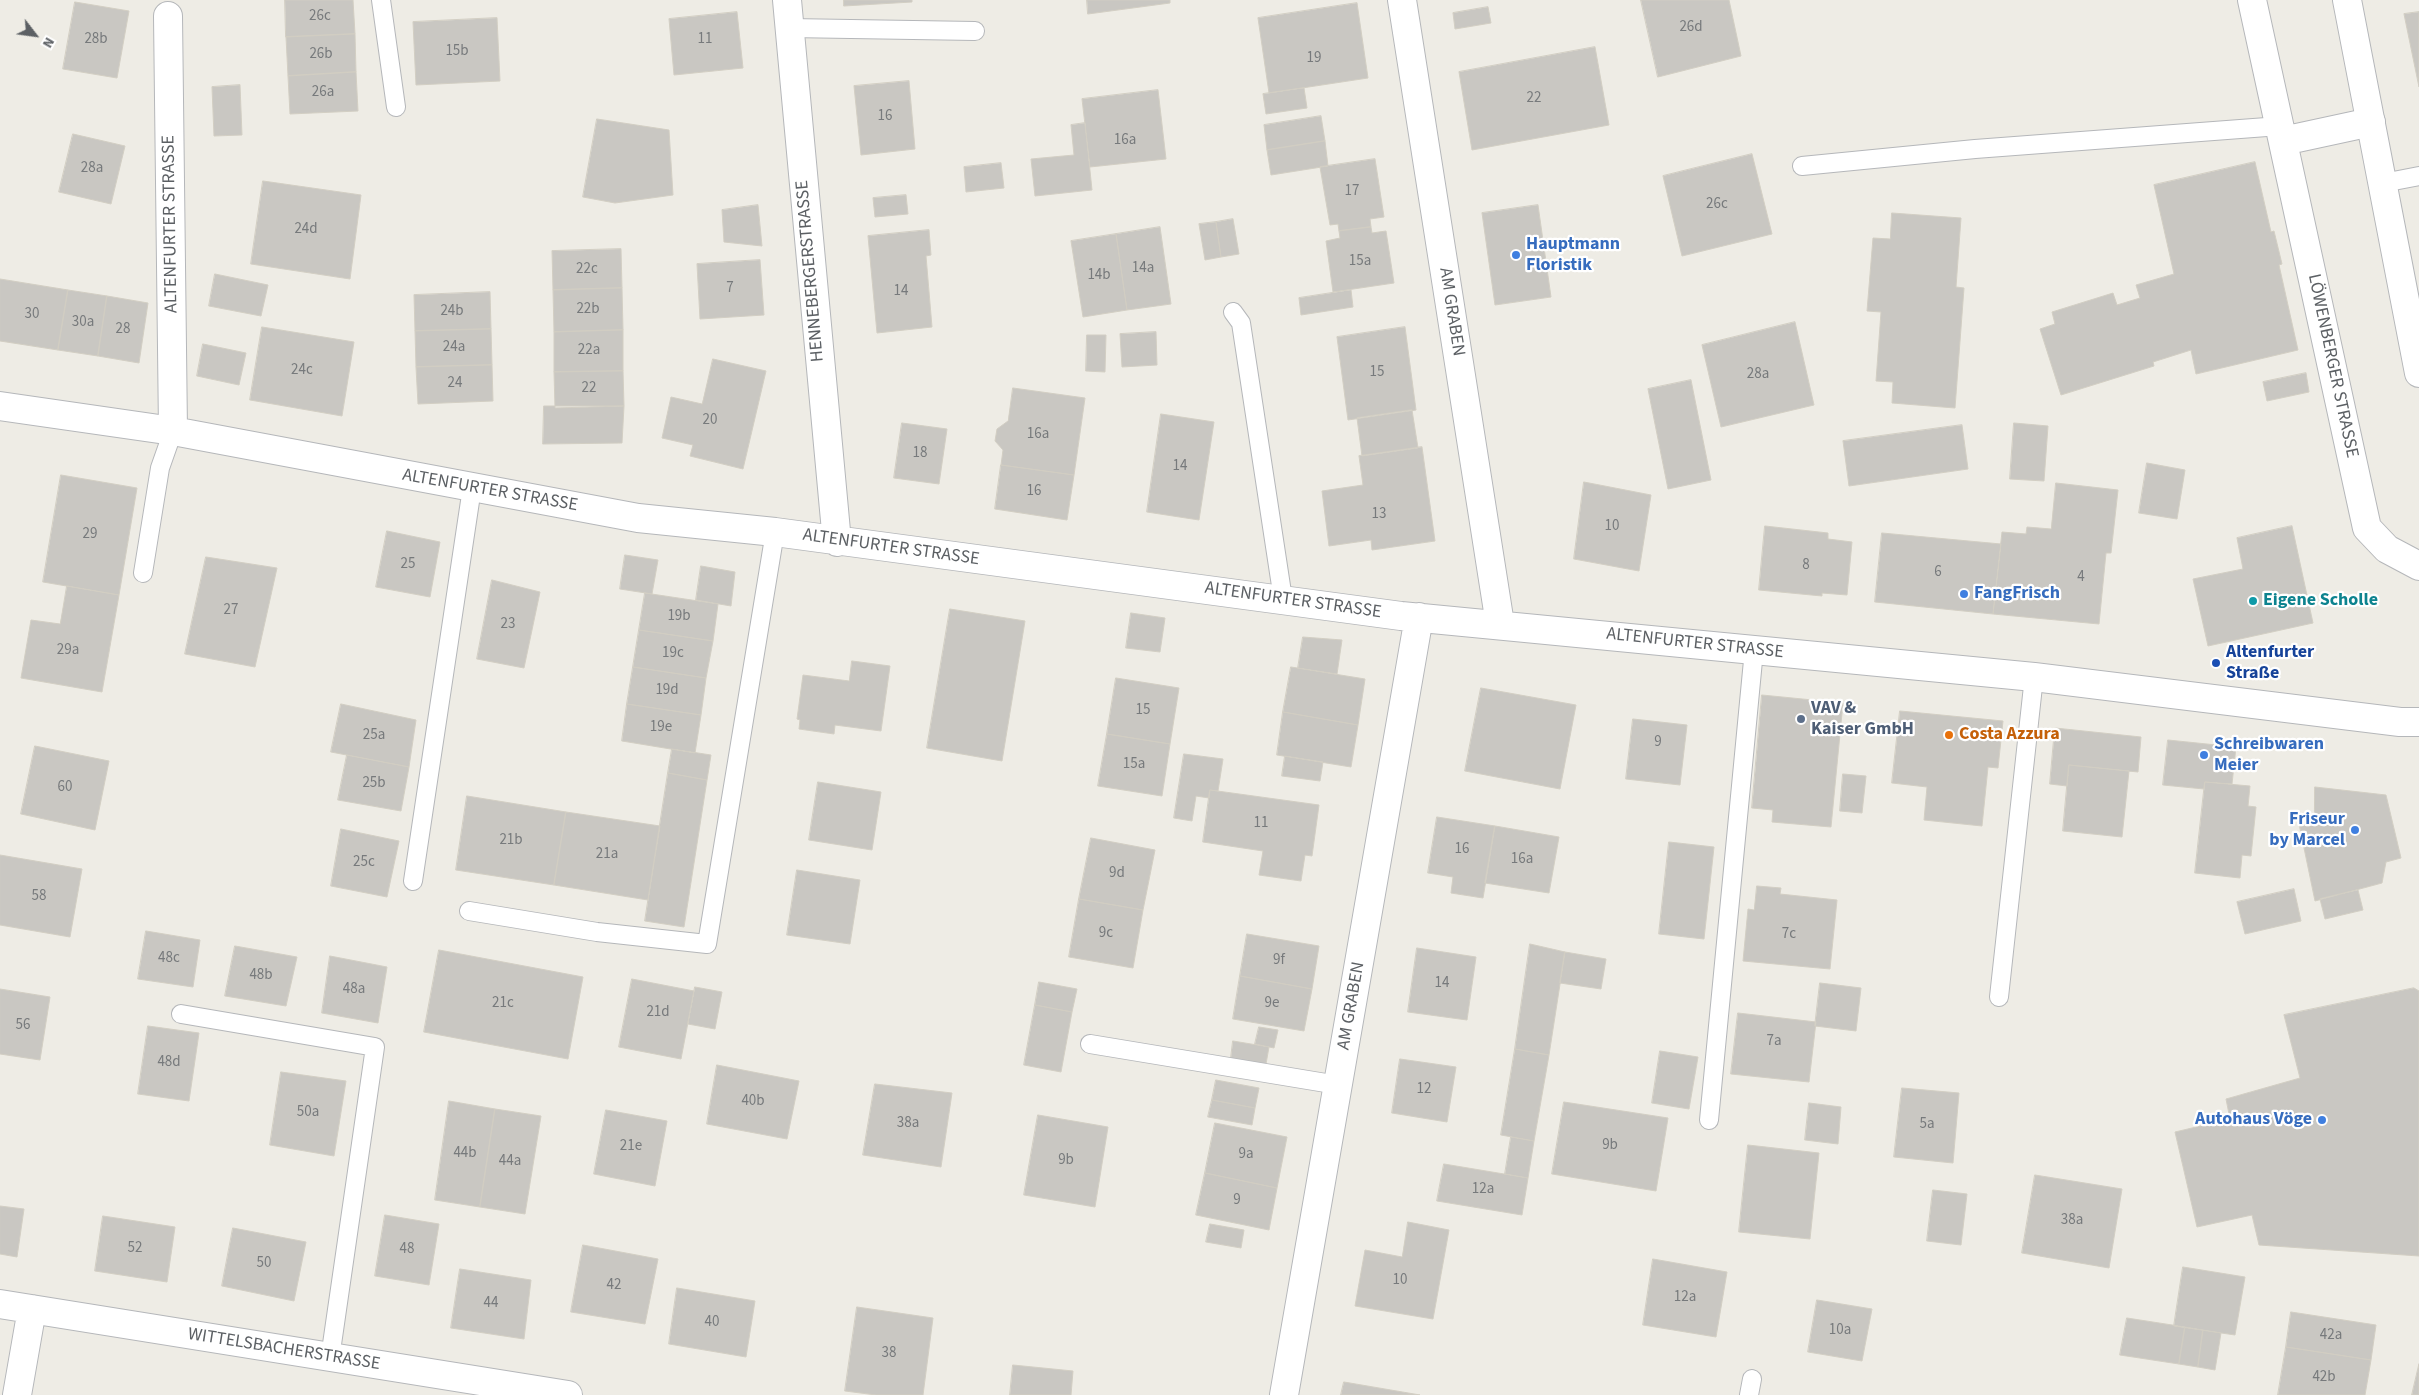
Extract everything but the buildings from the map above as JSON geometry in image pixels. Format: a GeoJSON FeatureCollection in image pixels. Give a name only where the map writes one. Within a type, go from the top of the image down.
{"type":"FeatureCollection","features":[{"type":"Feature","properties":{"kind":"street","name":"HENNEBERGERSTRASSE"},"geometry":{"type":"LineString","coordinates":[[787,0],[837,542]]}},
{"type":"Feature","properties":{"kind":"street","name":"AM GRABEN"},"geometry":{"type":"LineString","coordinates":[[1402,0],[1500,624]]}},
{"type":"Feature","properties":{"kind":"street","name":"LÖWENBERGER STRASSE"},"geometry":{"type":"LineString","coordinates":[[2252,0],[2367,528],[2387,549],[2419,566]]}},
{"type":"Feature","properties":{"kind":"street"},"geometry":{"type":"LineString","coordinates":[[2347,0],[2419,373]]}},
{"type":"Feature","properties":{"kind":"street","name":"ALTENFURTER STRASSE"},"geometry":{"type":"LineString","coordinates":[[168,16],[173,431]]}},
{"type":"Feature","properties":{"kind":"street"},"geometry":{"type":"LineString","coordinates":[[2281,133],[2371,122]]}},
{"type":"Feature","properties":{"kind":"street","name":"ALTENFURTER STRASSE"},"geometry":{"type":"LineString","coordinates":[[0,406],[173,431],[638,518],[775,532],[837,542],[1419,617],[2034,677],[2400,722],[2419,722]]}},
{"type":"Feature","properties":{"kind":"street","name":"AM GRABEN"},"geometry":{"type":"LineString","coordinates":[[1284,1395],[1419,617]]}},
{"type":"Feature","properties":{"kind":"street","name":"WITTELSBACHERSTRASSE"},"geometry":{"type":"LineString","coordinates":[[0,1304],[568,1395]]}},
{"type":"Feature","properties":{"kind":"street"},"geometry":{"type":"LineString","coordinates":[[17,1395],[32,1309]]}},
{"type":"Feature","properties":{"kind":"lane"},"geometry":{"type":"LineString","coordinates":[[381,0],[396,107]]}},
{"type":"Feature","properties":{"kind":"lane"},"geometry":{"type":"LineString","coordinates":[[789,28],[975,31]]}},
{"type":"Feature","properties":{"kind":"lane"},"geometry":{"type":"LineString","coordinates":[[1802,166],[1975,149],[2281,133]]}},
{"type":"Feature","properties":{"kind":"lane"},"geometry":{"type":"LineString","coordinates":[[2383,183],[2419,176]]}},
{"type":"Feature","properties":{"kind":"lane"},"geometry":{"type":"LineString","coordinates":[[1233,312],[1242,323],[1283,599]]}},
{"type":"Feature","properties":{"kind":"lane"},"geometry":{"type":"LineString","coordinates":[[143,573],[160,468],[173,431]]}},
{"type":"Feature","properties":{"kind":"lane"},"geometry":{"type":"LineString","coordinates":[[413,881],[472,488]]}},
{"type":"Feature","properties":{"kind":"lane"},"geometry":{"type":"LineString","coordinates":[[469,911],[597,932],[707,944],[775,532]]}},
{"type":"Feature","properties":{"kind":"lane"},"geometry":{"type":"LineString","coordinates":[[1709,1120],[1754,650]]}},
{"type":"Feature","properties":{"kind":"lane"},"geometry":{"type":"LineString","coordinates":[[1999,997],[2034,677]]}},
{"type":"Feature","properties":{"kind":"lane"},"geometry":{"type":"LineString","coordinates":[[181,1014],[375,1047],[330,1358]]}},
{"type":"Feature","properties":{"kind":"lane"},"geometry":{"type":"LineString","coordinates":[[1090,1044],[1338,1085]]}},
{"type":"Feature","properties":{"kind":"place","name":"Hauptmann Floristik"},"geometry":{"type":"Point","coordinates":[1516,255]}},
{"type":"Feature","properties":{"kind":"place","name":"FangFrisch"},"geometry":{"type":"Point","coordinates":[1964,594]}},
{"type":"Feature","properties":{"kind":"place","name":"Eigene Scholle"},"geometry":{"type":"Point","coordinates":[2253,601]}},
{"type":"Feature","properties":{"kind":"place","name":"Altenfurter Straße"},"geometry":{"type":"Point","coordinates":[2216,663]}},
{"type":"Feature","properties":{"kind":"place","name":"VAV & Kaiser GmbH"},"geometry":{"type":"Point","coordinates":[1801,719]}},
{"type":"Feature","properties":{"kind":"place","name":"Costa Azzura"},"geometry":{"type":"Point","coordinates":[1949,735]}},
{"type":"Feature","properties":{"kind":"place","name":"Schreibwaren Meier"},"geometry":{"type":"Point","coordinates":[2204,755]}},
{"type":"Feature","properties":{"kind":"place","name":"Friseur by Marcel"},"geometry":{"type":"Point","coordinates":[2355,830]}},
{"type":"Feature","properties":{"kind":"place","name":"Autohaus Vöge"},"geometry":{"type":"Point","coordinates":[2322,1120]}}]}
